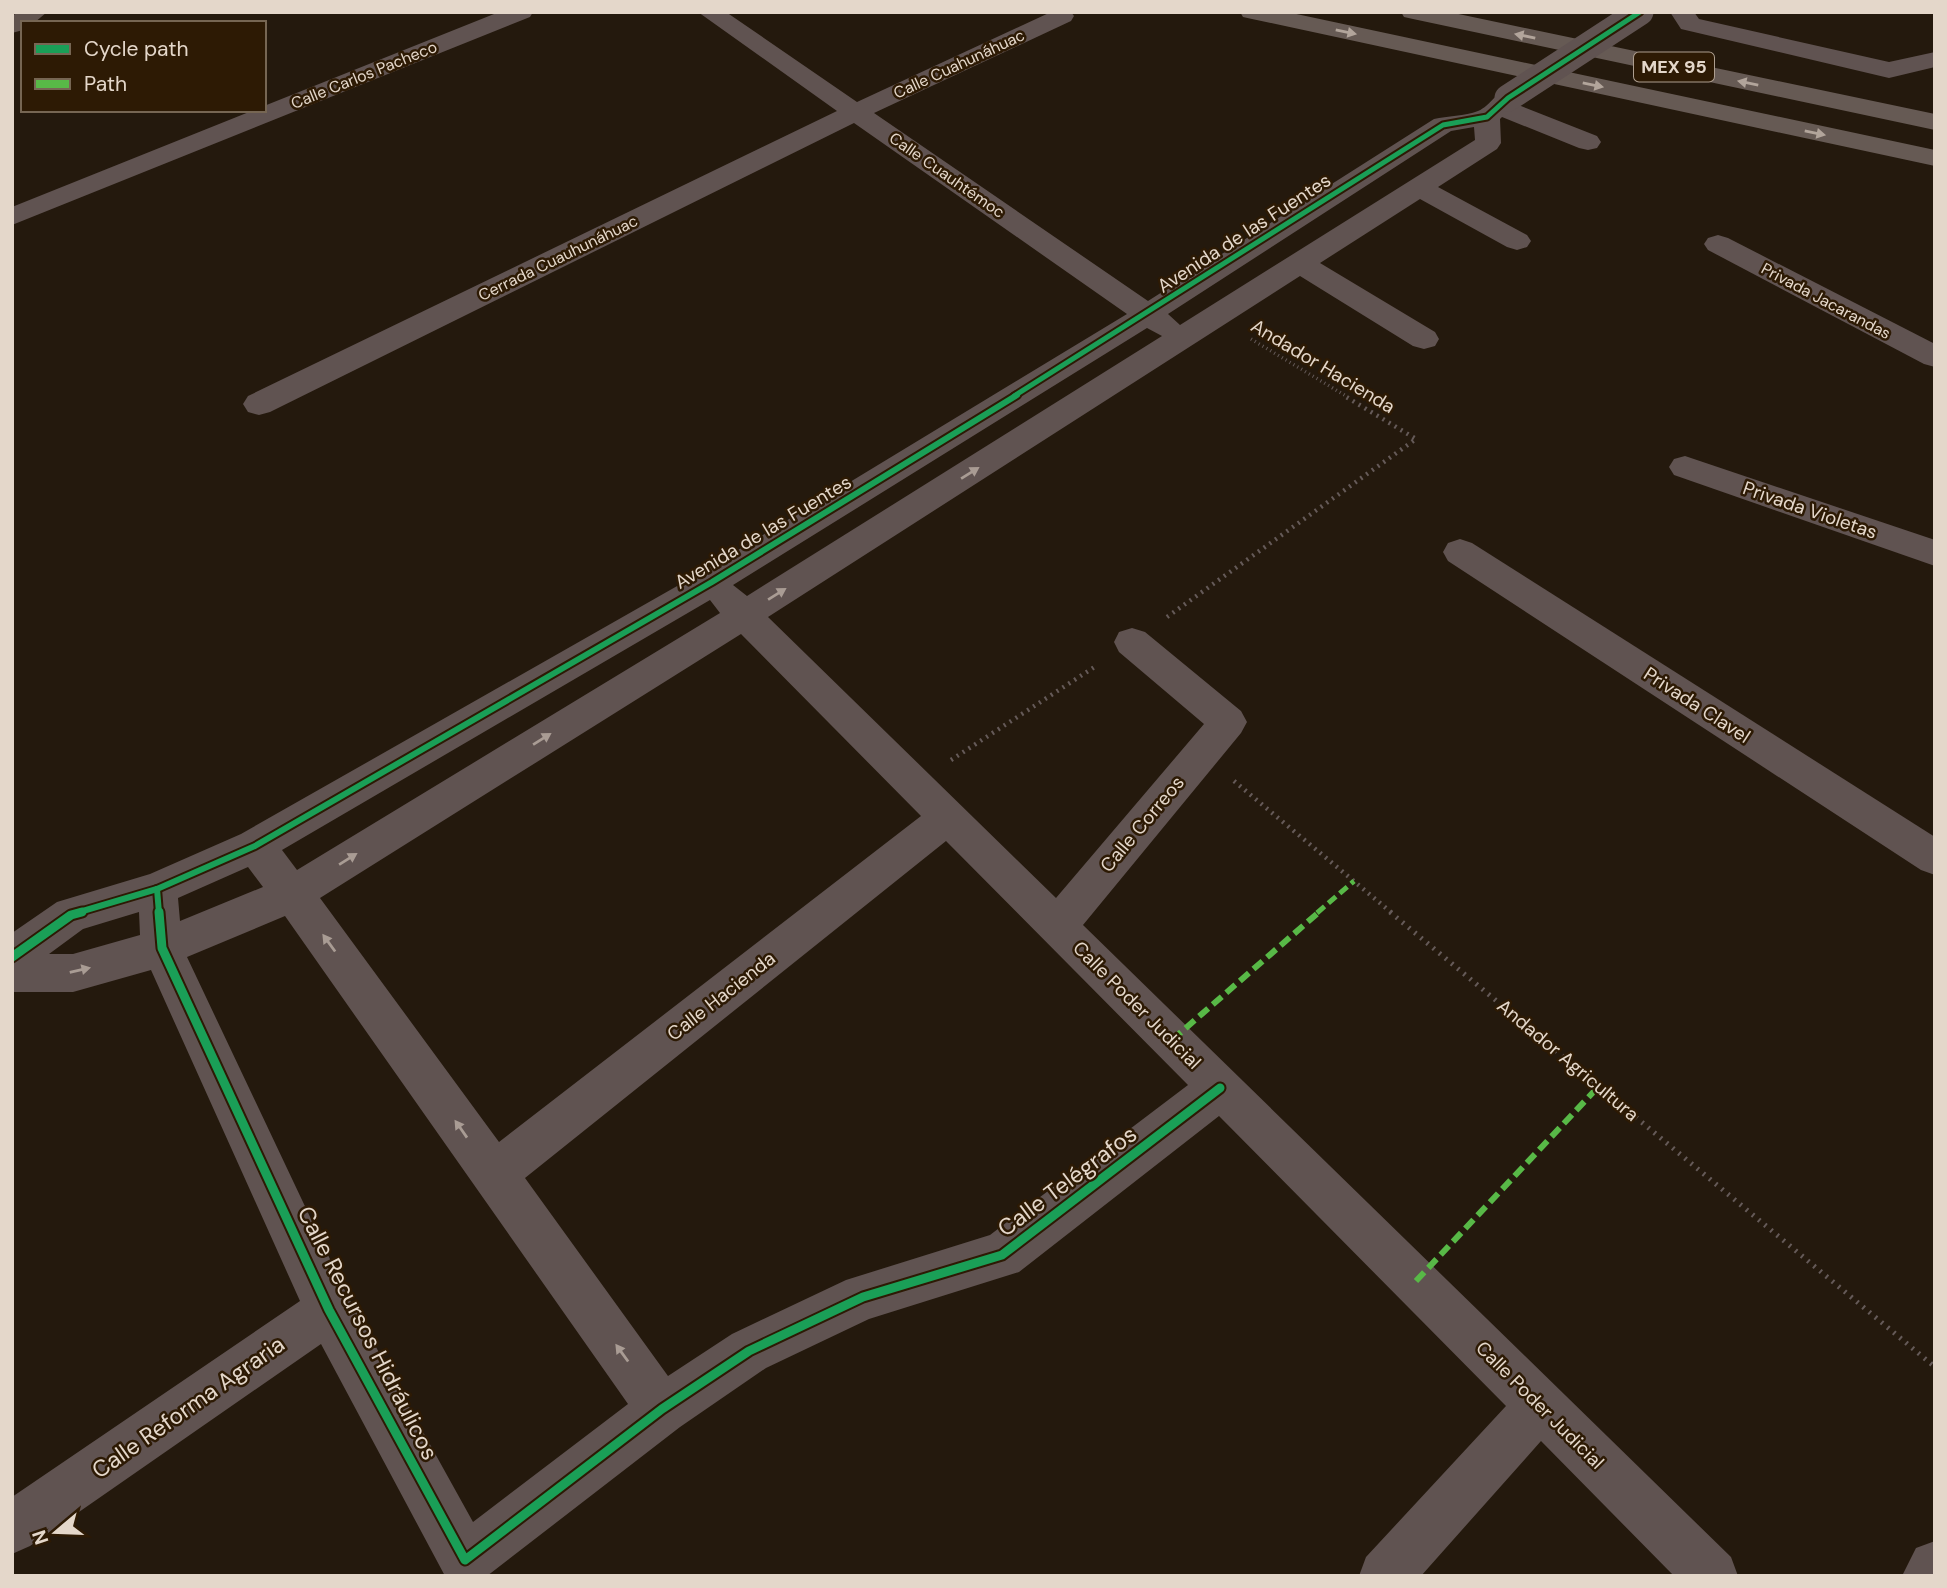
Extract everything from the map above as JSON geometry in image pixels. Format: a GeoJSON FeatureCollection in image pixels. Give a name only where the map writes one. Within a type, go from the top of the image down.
{"type":"FeatureCollection","features":[{"type":"Feature","properties":{"kind":"highway","name":"MEX 95"},"geometry":{"type":"LineString","coordinates":[[1252,12],[1935,159]]}},
{"type":"Feature","properties":{"kind":"highway","name":"MEX 95"},"geometry":{"type":"LineString","coordinates":[[1413,12],[1935,122]]}},
{"type":"Feature","properties":{"kind":"main road"},"geometry":{"type":"LineString","coordinates":[[12,26],[35,12]]}},
{"type":"Feature","properties":{"kind":"street","name":"Calle Carlos Pacheco"},"geometry":{"type":"LineString","coordinates":[[12,217],[521,12]]}},
{"type":"Feature","properties":{"kind":"street","name":"Calle Cuauhtémoc"},"geometry":{"type":"LineString","coordinates":[[710,12],[1184,338]]}},
{"type":"Feature","properties":{"kind":"street"},"geometry":{"type":"LineString","coordinates":[[12,973],[73,973],[162,948],[290,895],[744,615],[1489,143],[1498,107],[1640,12]]}},
{"type":"Feature","properties":{"kind":"street"},"geometry":{"type":"LineString","coordinates":[[1682,12],[1690,24],[1889,70],[1935,59]]}},
{"type":"Feature","properties":{"kind":"street","name":"Calle Cuahunáhuac"},"geometry":{"type":"LineString","coordinates":[[856,112],[1062,16]]}},
{"type":"Feature","properties":{"kind":"street"},"geometry":{"type":"LineString","coordinates":[[1498,107],[1588,142]]}},
{"type":"Feature","properties":{"kind":"street","name":"Avenida de las Fuentes"},"geometry":{"type":"LineString","coordinates":[[12,957],[71,915],[157,889],[255,846],[712,582],[1148,314],[1443,125],[1498,107]]}},
{"type":"Feature","properties":{"kind":"street","name":"Cerrada Cuauhunáhuac"},"geometry":{"type":"LineString","coordinates":[[259,404],[856,112]]}},
{"type":"Feature","properties":{"kind":"street"},"geometry":{"type":"LineString","coordinates":[[1419,187],[1517,241]]}},
{"type":"Feature","properties":{"kind":"street","name":"Privada Jacarandas"},"geometry":{"type":"LineString","coordinates":[[1718,244],[1935,357]]}},
{"type":"Feature","properties":{"kind":"street"},"geometry":{"type":"LineString","coordinates":[[1300,263],[1424,339]]}},
{"type":"Feature","properties":{"kind":"street","name":"Privada Violetas"},"geometry":{"type":"LineString","coordinates":[[1685,467],[1935,553]]}},
{"type":"Feature","properties":{"kind":"street","name":"Privada Clavel"},"geometry":{"type":"LineString","coordinates":[[1460,552],[1935,858]]}},
{"type":"Feature","properties":{"kind":"street","name":"Calle Poder Judicial"},"geometry":{"type":"LineString","coordinates":[[712,582],[1712,1576]]}},
{"type":"Feature","properties":{"kind":"street","name":"Calle Correos"},"geometry":{"type":"LineString","coordinates":[[1057,926],[1228,722],[1132,642]]}},
{"type":"Feature","properties":{"kind":"street","name":"Calle Hacienda"},"geometry":{"type":"LineString","coordinates":[[493,1175],[948,817]]}},
{"type":"Feature","properties":{"kind":"street"},"geometry":{"type":"LineString","coordinates":[[255,846],[290,895],[327,939],[662,1409]]}},
{"type":"Feature","properties":{"kind":"street","name":"Calle Recursos Hidráulicos"},"geometry":{"type":"LineString","coordinates":[[157,889],[162,948],[329,1310],[465,1560],[662,1409]]}},
{"type":"Feature","properties":{"kind":"street","name":"Calle Telégrafos"},"geometry":{"type":"LineString","coordinates":[[662,1409],[749,1351],[863,1297],[1002,1255],[1220,1088]]}},
{"type":"Feature","properties":{"kind":"street","name":"Calle Reforma Agraria"},"geometry":{"type":"LineString","coordinates":[[12,1528],[329,1310]]}},
{"type":"Feature","properties":{"kind":"street"},"geometry":{"type":"LineString","coordinates":[[1385,1576],[1540,1405]]}},
{"type":"Feature","properties":{"kind":"street"},"geometry":{"type":"LineString","coordinates":[[1928,1576],[1935,1567]]}},
{"type":"Feature","properties":{"kind":"marked path"},"geometry":{"type":"LineString","coordinates":[[1172,1040],[1354,881]]}},
{"type":"Feature","properties":{"kind":"marked path"},"geometry":{"type":"LineString","coordinates":[[1416,1281],[1599,1086]]}},
{"type":"Feature","properties":{"kind":"cycle path"},"geometry":{"type":"LineString","coordinates":[[12,957],[71,915],[157,889],[255,846],[712,582],[1148,314],[1443,125],[1487,117],[1508,98],[1640,12]]}},
{"type":"Feature","properties":{"kind":"cycle path"},"geometry":{"type":"LineString","coordinates":[[157,889],[162,948],[195,1022],[329,1310],[465,1560],[662,1409],[749,1351],[863,1297],[1002,1255],[1220,1088]]}}]}
